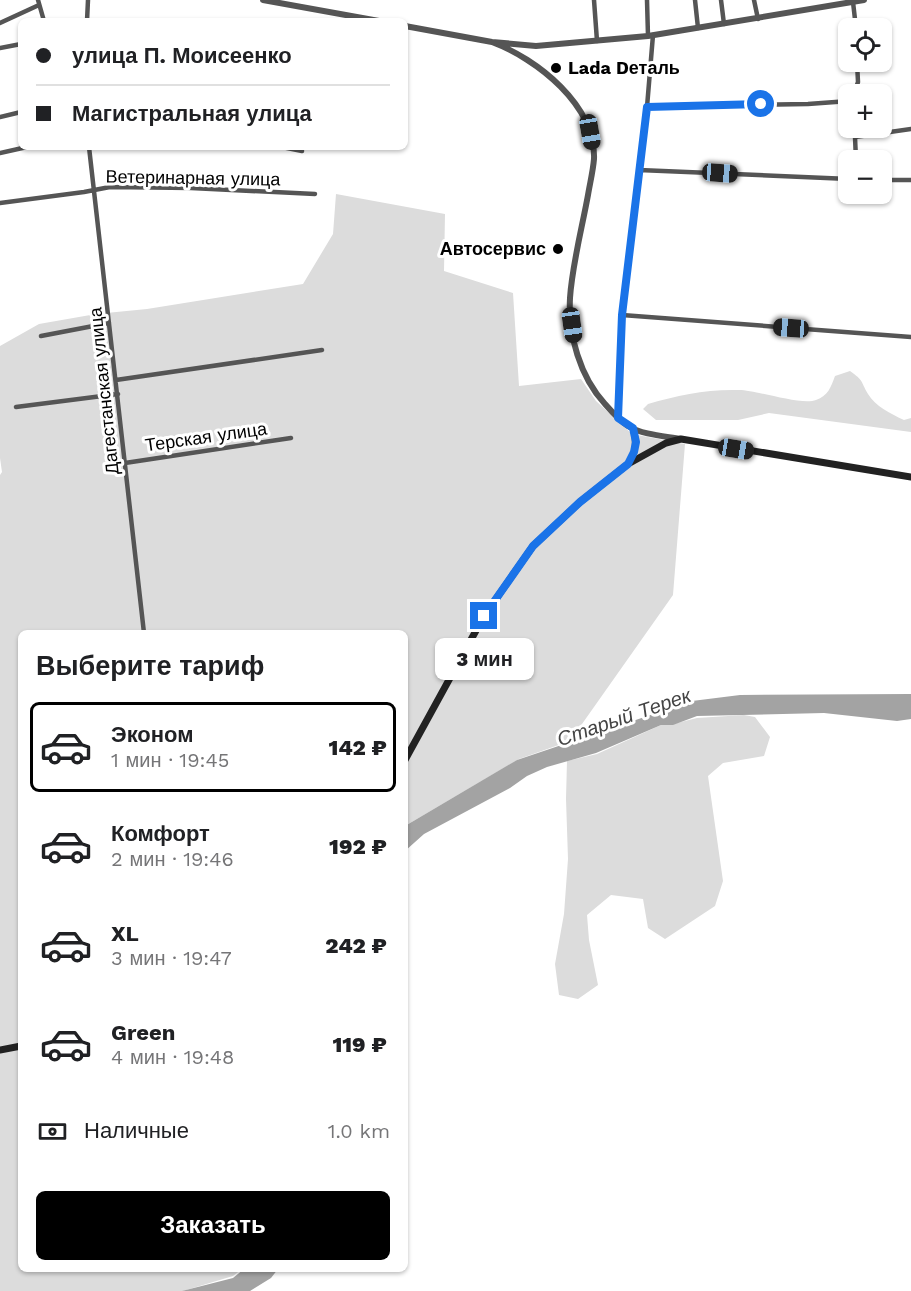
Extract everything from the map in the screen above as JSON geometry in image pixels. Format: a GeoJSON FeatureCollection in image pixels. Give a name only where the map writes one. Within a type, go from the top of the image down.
{"type":"FeatureCollection","features":[{"type":"Feature","properties":{"kind":"main road"},"geometry":{"type":"LineString","coordinates":[[408,755],[484,616],[533,546],[580,502],[628,464],[666,443],[681,439],[911,477]]}},
{"type":"Feature","properties":{"kind":"main road"},"geometry":{"type":"LineString","coordinates":[[0,1050],[18,1047]]}},
{"type":"Feature","properties":{"kind":"street"},"geometry":{"type":"LineString","coordinates":[[87,18],[88,0]]}},
{"type":"Feature","properties":{"kind":"street"},"geometry":{"type":"LineString","coordinates":[[263,0],[362,18]]}},
{"type":"Feature","properties":{"kind":"street"},"geometry":{"type":"LineString","coordinates":[[594,0],[597,41]]}},
{"type":"Feature","properties":{"kind":"street"},"geometry":{"type":"LineString","coordinates":[[618,418],[622,315],[647,107],[651,35],[647,0]]}},
{"type":"Feature","properties":{"kind":"street"},"geometry":{"type":"LineString","coordinates":[[696,0],[698,28]]}},
{"type":"Feature","properties":{"kind":"street"},"geometry":{"type":"LineString","coordinates":[[721,0],[724,25]]}},
{"type":"Feature","properties":{"kind":"street"},"geometry":{"type":"LineString","coordinates":[[754,0],[758,19]]}},
{"type":"Feature","properties":{"kind":"street"},"geometry":{"type":"LineString","coordinates":[[408,27],[492,42],[536,46],[651,35],[724,25],[864,0]]}},
{"type":"Feature","properties":{"kind":"street"},"geometry":{"type":"LineString","coordinates":[[0,23],[38,2],[43,18]]}},
{"type":"Feature","properties":{"kind":"street"},"geometry":{"type":"LineString","coordinates":[[853,2],[854,18]]}},
{"type":"Feature","properties":{"kind":"street"},"geometry":{"type":"LineString","coordinates":[[492,42],[525,57],[559,85],[583,116],[590,132],[594,158],[570,297],[574,339],[586,379],[598,397],[618,418],[633,428],[681,439]]}},
{"type":"Feature","properties":{"kind":"street"},"geometry":{"type":"LineString","coordinates":[[0,48],[18,45]]}},
{"type":"Feature","properties":{"kind":"street"},"geometry":{"type":"LineString","coordinates":[[647,107],[838,102]]}},
{"type":"Feature","properties":{"kind":"street"},"geometry":{"type":"LineString","coordinates":[[0,117],[18,113]]}},
{"type":"Feature","properties":{"kind":"street"},"geometry":{"type":"LineString","coordinates":[[856,150],[855,137],[911,129]]}},
{"type":"Feature","properties":{"kind":"street"},"geometry":{"type":"LineString","coordinates":[[0,153],[18,149]]}},
{"type":"Feature","properties":{"kind":"street","name":"Дагестанская улица"},"geometry":{"type":"LineString","coordinates":[[89,150],[144,630]]}},
{"type":"Feature","properties":{"kind":"street"},"geometry":{"type":"LineString","coordinates":[[297,150],[302,151]]}},
{"type":"Feature","properties":{"kind":"street"},"geometry":{"type":"LineString","coordinates":[[639,170],[838,179]]}},
{"type":"Feature","properties":{"kind":"street"},"geometry":{"type":"LineString","coordinates":[[892,180],[911,180]]}},
{"type":"Feature","properties":{"kind":"street","name":"Ветеринарная улица"},"geometry":{"type":"LineString","coordinates":[[0,203],[110,187],[315,194]]}},
{"type":"Feature","properties":{"kind":"street"},"geometry":{"type":"LineString","coordinates":[[622,315],[911,337]]}},
{"type":"Feature","properties":{"kind":"street"},"geometry":{"type":"LineString","coordinates":[[41,336],[109,323]]}},
{"type":"Feature","properties":{"kind":"street"},"geometry":{"type":"LineString","coordinates":[[116,380],[322,350]]}},
{"type":"Feature","properties":{"kind":"street"},"geometry":{"type":"LineString","coordinates":[[16,407],[118,394]]}},
{"type":"Feature","properties":{"kind":"street"},"geometry":{"type":"LineString","coordinates":[[628,464],[636,442],[633,428]]}},
{"type":"Feature","properties":{"kind":"street","name":"Терская улица"},"geometry":{"type":"LineString","coordinates":[[125,463],[291,438]]}},
{"type":"Feature","properties":{"kind":"shaded area"},"geometry":{"type":"Polygon","coordinates":[[[336,194],[445,214],[444,271],[513,293],[519,386],[581,379],[596,401],[632,434],[685,444],[673,595],[570,741],[519,759],[408,824],[408,630],[18,630],[18,1272],[238,1272],[233,1276],[183,1291],[0,1291],[0,475],[2,472],[0,346],[39,324],[303,284],[333,234],[336,194]]]}},
{"type":"Feature","properties":{"kind":"shaded area"},"geometry":{"type":"Polygon","coordinates":[[[850,371],[860,379],[871,398],[879,406],[904,420],[911,418],[911,432],[769,413],[738,420],[656,420],[643,409],[648,404],[670,398],[727,390],[747,391],[800,401],[816,400],[826,394],[835,376],[850,371]]]}},
{"type":"Feature","properties":{"kind":"shaded area"},"geometry":{"type":"Polygon","coordinates":[[[911,694],[911,719],[897,721],[824,713],[697,716],[673,725],[661,725],[596,753],[547,767],[527,776],[510,788],[424,834],[408,848],[408,824],[517,760],[692,701],[740,695],[911,694]]]}},
{"type":"Feature","properties":{"kind":"shaded area"},"geometry":{"type":"Polygon","coordinates":[[[744,715],[755,717],[770,737],[764,756],[723,763],[708,776],[723,881],[715,906],[665,939],[648,928],[643,899],[611,895],[587,915],[589,940],[598,985],[578,999],[559,995],[555,964],[564,914],[568,859],[567,761],[597,754],[661,725],[697,718],[744,715]]]}},
{"type":"Feature","properties":{"kind":"shaded area"},"geometry":{"type":"Polygon","coordinates":[[[240,1272],[276,1272],[271,1278],[250,1291],[182,1291],[233,1278],[240,1272]]]}},
{"type":"Feature","properties":{"kind":"place","name":"Lada Dеталь"},"geometry":{"type":"Point","coordinates":[556,68]}},
{"type":"Feature","properties":{"kind":"place","name":"Автосервис"},"geometry":{"type":"Point","coordinates":[558,249]}},
{"type":"Feature","properties":{"kind":"route"},"geometry":{"type":"LineString","coordinates":[[484,616],[533,546],[580,502],[628,464],[634,452],[636,442],[633,428],[618,418],[622,315],[647,107],[761,104]]}},
{"type":"Feature","properties":{"kind":"water label","name":"Старый Терек"},"geometry":{"type":"Point","coordinates":[624,717]}}]}
